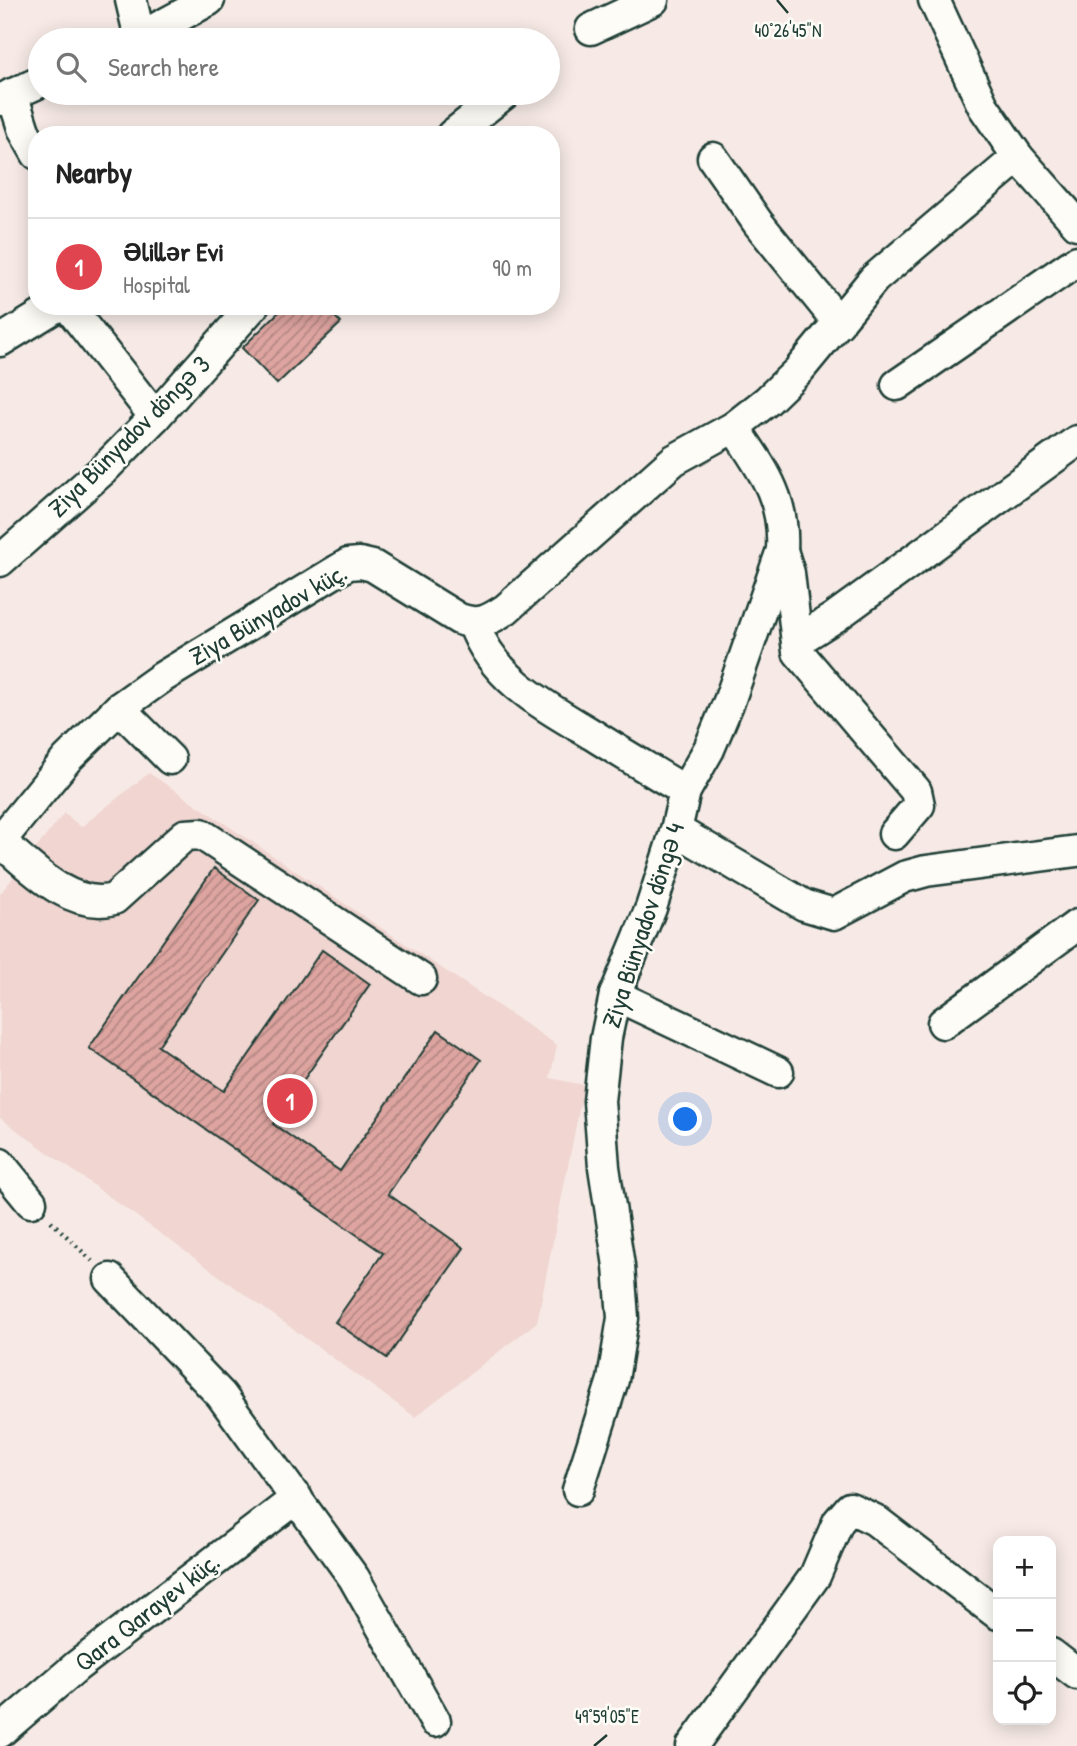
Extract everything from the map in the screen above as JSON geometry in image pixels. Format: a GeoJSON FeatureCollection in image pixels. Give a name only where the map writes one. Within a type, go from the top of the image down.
{"type":"FeatureCollection","features":[{"type":"Feature","properties":{"kind":"street"},"geometry":{"type":"LineString","coordinates":[[131,0],[135,28]]}},
{"type":"Feature","properties":{"kind":"street"},"geometry":{"type":"LineString","coordinates":[[157,28],[209,0]]}},
{"type":"Feature","properties":{"kind":"street"},"geometry":{"type":"LineString","coordinates":[[591,29],[653,0]]}},
{"type":"Feature","properties":{"kind":"street"},"geometry":{"type":"LineString","coordinates":[[934,0],[983,106],[1018,157],[1077,224]]}},
{"type":"Feature","properties":{"kind":"street"},"geometry":{"type":"LineString","coordinates":[[28,87],[6,97],[28,138]]}},
{"type":"Feature","properties":{"kind":"street"},"geometry":{"type":"LineString","coordinates":[[463,126],[490,105]]}},
{"type":"Feature","properties":{"kind":"street"},"geometry":{"type":"LineString","coordinates":[[685,791],[533,699],[500,670],[485,649],[474,625],[488,621],[506,609],[674,460],[734,427],[799,370],[874,279],[1018,157]]}},
{"type":"Feature","properties":{"kind":"street"},"geometry":{"type":"LineString","coordinates":[[713,158],[758,223],[839,323]]}},
{"type":"Feature","properties":{"kind":"street"},"geometry":{"type":"LineString","coordinates":[[897,385],[1077,261]]}},
{"type":"Feature","properties":{"kind":"street"},"geometry":{"type":"LineString","coordinates":[[0,341],[42,315]]}},
{"type":"Feature","properties":{"kind":"street"},"geometry":{"type":"LineString","coordinates":[[75,315],[155,417]]}},
{"type":"Feature","properties":{"kind":"street","name":"Ziya Bünyadov döngə 3"},"geometry":{"type":"LineString","coordinates":[[0,561],[103,470],[155,417],[245,315]]}},
{"type":"Feature","properties":{"kind":"street","name":"Ziya Bünyadov döngə 4"},"geometry":{"type":"LineString","coordinates":[[578,1490],[613,1380],[623,1318],[619,1266],[604,1167],[599,1101],[606,1038],[615,995],[651,908],[676,830],[685,791],[709,749],[730,699],[782,550],[783,525],[773,486],[734,427]]}},
{"type":"Feature","properties":{"kind":"street"},"geometry":{"type":"LineString","coordinates":[[797,641],[835,617],[1077,441]]}},
{"type":"Feature","properties":{"kind":"street"},"geometry":{"type":"LineString","coordinates":[[782,550],[789,573],[798,652],[916,791],[919,805],[894,834]]}},
{"type":"Feature","properties":{"kind":"street","name":"Ziya Bünyadov küç."},"geometry":{"type":"LineString","coordinates":[[0,841],[67,759],[120,708],[161,678],[348,564],[360,562],[373,566],[459,619],[474,625]]}},
{"type":"Feature","properties":{"kind":"street"},"geometry":{"type":"LineString","coordinates":[[120,708],[170,759]]}},
{"type":"Feature","properties":{"kind":"street"},"geometry":{"type":"LineString","coordinates":[[676,830],[804,905],[820,912],[834,914],[904,877],[926,871],[1077,852]]}},
{"type":"Feature","properties":{"kind":"street"},"geometry":{"type":"LineString","coordinates":[[0,841],[65,892],[89,903],[114,899],[185,835],[201,834],[421,979]]}},
{"type":"Feature","properties":{"kind":"street"},"geometry":{"type":"LineString","coordinates":[[943,1023],[1077,925]]}},
{"type":"Feature","properties":{"kind":"street"},"geometry":{"type":"LineString","coordinates":[[615,995],[778,1072]]}},
{"type":"Feature","properties":{"kind":"street"},"geometry":{"type":"LineString","coordinates":[[0,1164],[31,1202]]}},
{"type":"Feature","properties":{"kind":"street"},"geometry":{"type":"LineString","coordinates":[[110,1279],[221,1395],[297,1498],[354,1578],[435,1721]]}},
{"type":"Feature","properties":{"kind":"street","name":"Qara Qarayev küç."},"geometry":{"type":"LineString","coordinates":[[0,1732],[109,1641],[297,1498]]}},
{"type":"Feature","properties":{"kind":"street"},"geometry":{"type":"LineString","coordinates":[[692,1746],[815,1576],[838,1522],[850,1508],[875,1520],[993,1610]]}},
{"type":"Feature","properties":{"kind":"street"},"geometry":{"type":"LineString","coordinates":[[1056,1658],[1077,1674]]}},
{"type":"Feature","properties":{"kind":"path"},"geometry":{"type":"LineString","coordinates":[[31,1202],[110,1279]]}},
{"type":"Feature","properties":{"kind":"shaded area"},"geometry":{"type":"Polygon","coordinates":[[[149,773],[557,1045],[550,1078],[584,1085],[537,1322],[415,1417],[0,1118],[0,894],[64,813],[81,827],[149,773]]]}},
{"type":"Feature","properties":{"kind":"building"},"geometry":{"type":"Polygon","coordinates":[[[276,315],[333,315],[341,323],[277,384],[242,348],[276,315]]]}},
{"type":"Feature","properties":{"kind":"building"},"geometry":{"type":"Polygon","coordinates":[[[214,868],[259,900],[158,1046],[224,1091],[322,950],[370,984],[273,1124],[340,1171],[438,1030],[481,1060],[388,1194],[464,1248],[387,1358],[335,1322],[383,1253],[89,1048],[214,868]]]}},
{"type":"Feature","properties":{"kind":"place","name":"Əlillər Evi"},"geometry":{"type":"Point","coordinates":[290,1101]}}]}
